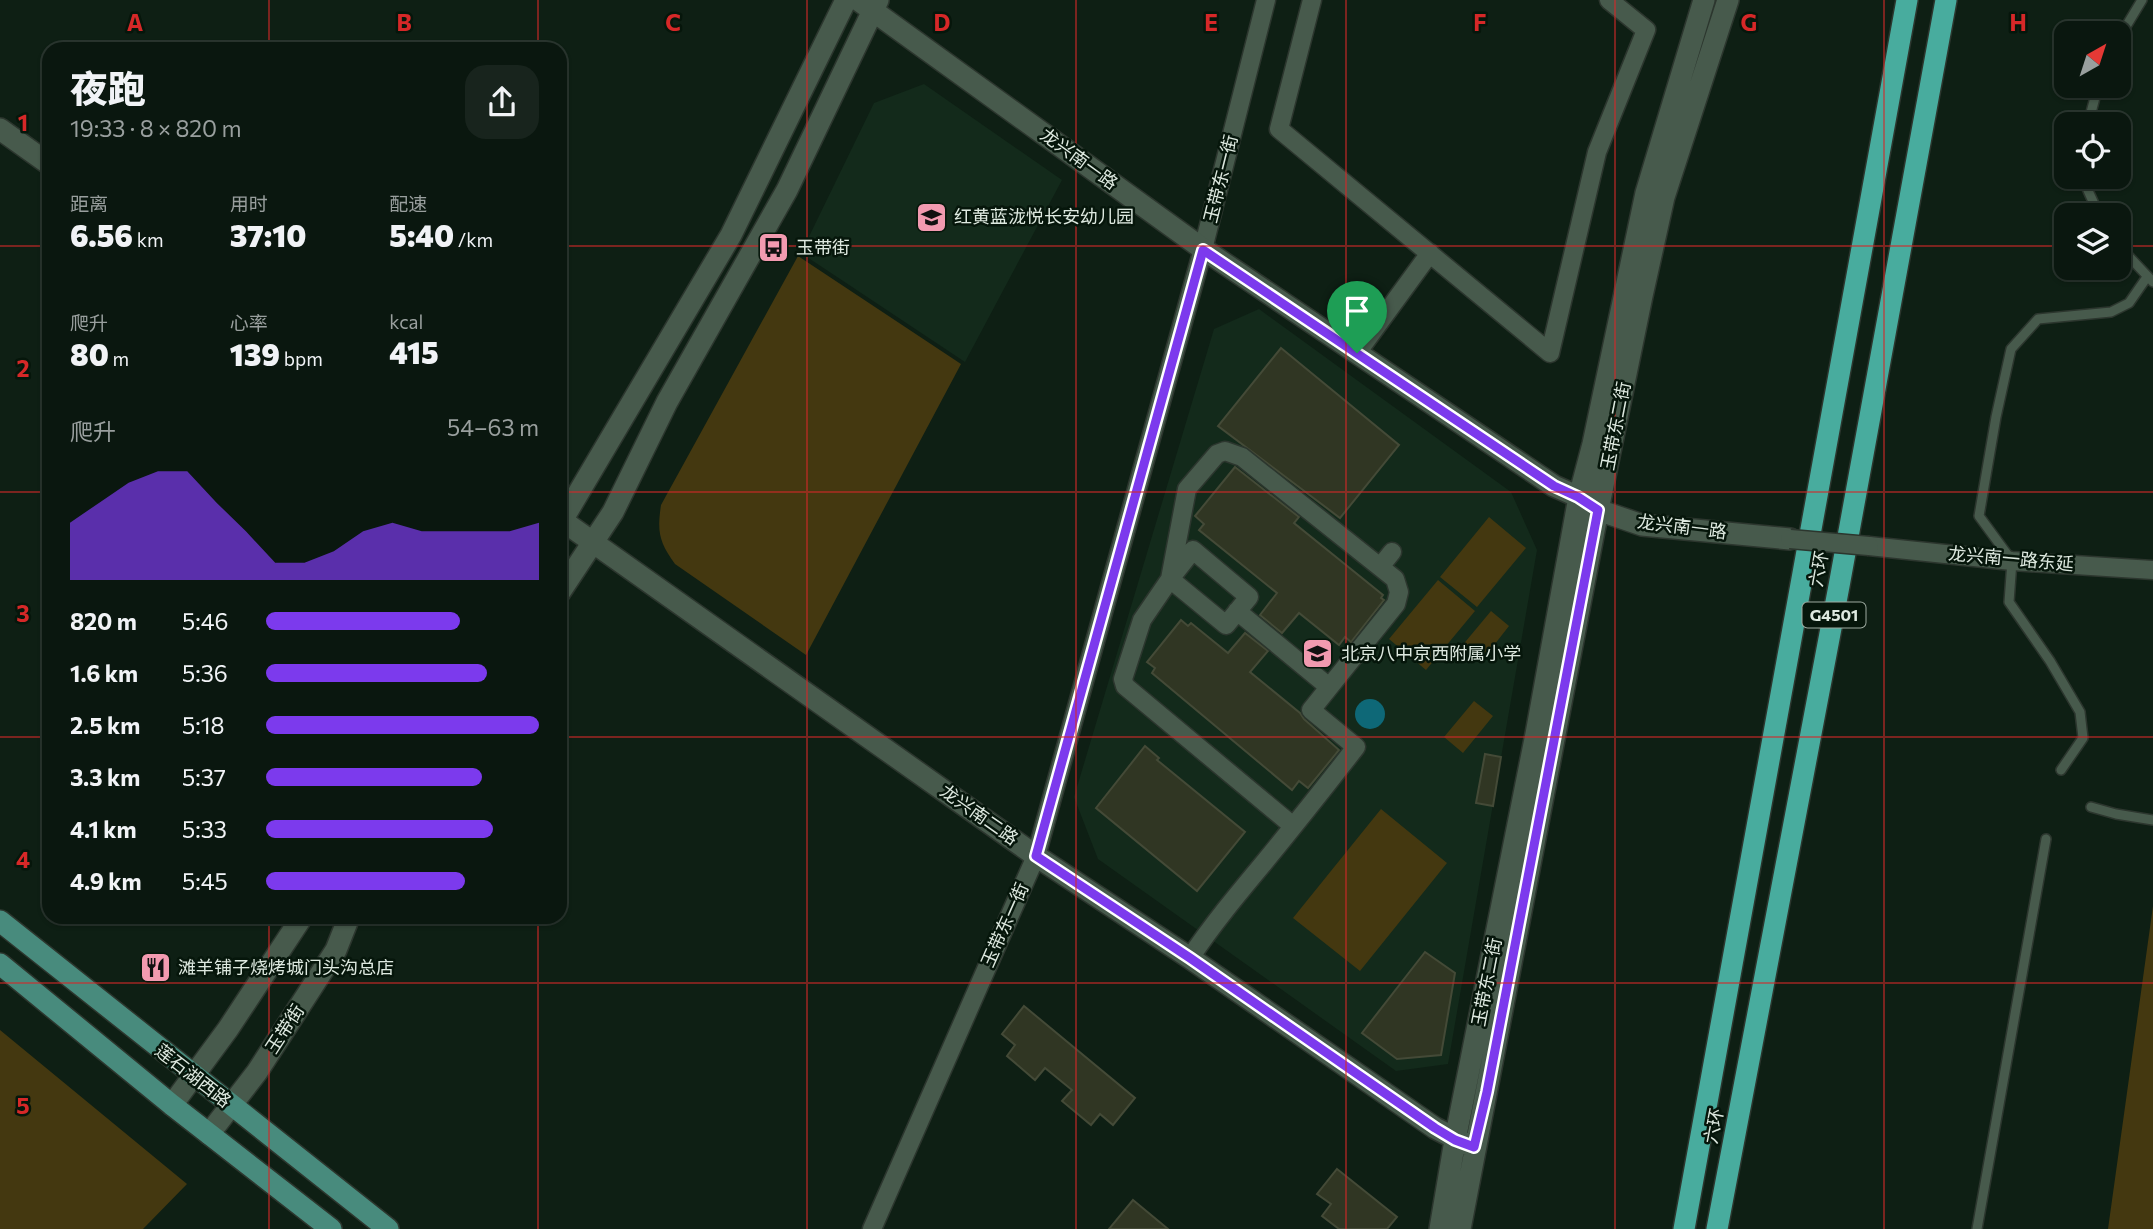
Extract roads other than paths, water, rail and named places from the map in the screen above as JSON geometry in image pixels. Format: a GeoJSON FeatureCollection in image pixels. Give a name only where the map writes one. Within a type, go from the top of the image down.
{"type":"FeatureCollection","features":[{"type":"Feature","properties":{"kind":"highway","name":"六环"},"geometry":{"type":"LineString","coordinates":[[1684,1229],[1907,0]]}},
{"type":"Feature","properties":{"kind":"highway","name":"六环"},"geometry":{"type":"LineString","coordinates":[[1717,1229],[1842,572],[1946,0]]}},
{"type":"Feature","properties":{"kind":"main road","name":"莲石湖西路"},"geometry":{"type":"LineString","coordinates":[[0,921],[388,1229]]}},
{"type":"Feature","properties":{"kind":"main road","name":"莲石湖西路"},"geometry":{"type":"LineString","coordinates":[[0,964],[172,1105],[331,1229]]}},
{"type":"Feature","properties":{"kind":"street"},"geometry":{"type":"LineString","coordinates":[[567,511],[731,236],[846,0]]}},
{"type":"Feature","properties":{"kind":"street","name":"玉带东一街"},"geometry":{"type":"LineString","coordinates":[[872,1229],[1036,856],[1203,250],[1266,0]]}},
{"type":"Feature","properties":{"kind":"street"},"geometry":{"type":"LineString","coordinates":[[1312,0],[1279,129],[1550,353],[1597,152],[1646,30],[1609,0]]}},
{"type":"Feature","properties":{"kind":"street","name":"玉带东二街"},"geometry":{"type":"LineString","coordinates":[[1440,1229],[1465,1143],[1578,497],[1646,193],[1704,0]]}},
{"type":"Feature","properties":{"kind":"street","name":"玉带东二街"},"geometry":{"type":"LineString","coordinates":[[1460,1229],[1465,1143],[1487,1092],[1598,510],[1664,197],[1728,0]]}},
{"type":"Feature","properties":{"kind":"street"},"geometry":{"type":"LineString","coordinates":[[567,582],[613,512],[667,402],[787,190],[870,4]]}},
{"type":"Feature","properties":{"kind":"street","name":"龙兴南一路"},"geometry":{"type":"LineString","coordinates":[[870,4],[1203,250],[1554,486],[1598,510],[1642,525],[1869,547]]}},
{"type":"Feature","properties":{"kind":"street"},"geometry":{"type":"LineString","coordinates":[[0,130],[42,159]]}},
{"type":"Feature","properties":{"kind":"street"},"geometry":{"type":"LineString","coordinates":[[1357,353],[1430,253]]}},
{"type":"Feature","properties":{"kind":"street"},"geometry":{"type":"LineString","coordinates":[[1170,579],[1187,489],[1217,454],[1225,451],[1242,457],[1395,579],[1399,592],[1396,604],[1311,710],[1356,747],[1205,935],[1190,958]]}},
{"type":"Feature","properties":{"kind":"street","name":"龙兴南二路"},"geometry":{"type":"LineString","coordinates":[[567,525],[1036,856],[1465,1143]]}},
{"type":"Feature","properties":{"kind":"street","name":"龙兴南一路东延"},"geometry":{"type":"LineString","coordinates":[[1869,547],[2012,561],[2153,570]]}},
{"type":"Feature","properties":{"kind":"street"},"geometry":{"type":"LineString","coordinates":[[1170,579],[1226,625],[1249,597],[1194,550],[1170,579],[1142,620],[1123,679],[1125,686],[1293,826]]}},
{"type":"Feature","properties":{"kind":"street"},"geometry":{"type":"LineString","coordinates":[[1380,567],[1392,552]]}},
{"type":"Feature","properties":{"kind":"street"},"geometry":{"type":"LineString","coordinates":[[1237,611],[1329,687]]}},
{"type":"Feature","properties":{"kind":"street"},"geometry":{"type":"LineString","coordinates":[[172,1105],[228,1029],[297,924]]}},
{"type":"Feature","properties":{"kind":"street","name":"玉带街"},"geometry":{"type":"LineString","coordinates":[[209,1134],[257,1072],[336,950],[346,924]]}},
{"type":"Feature","properties":{"kind":"lane"},"geometry":{"type":"LineString","coordinates":[[2129,21],[2142,0]]}},
{"type":"Feature","properties":{"kind":"lane"},"geometry":{"type":"LineString","coordinates":[[2061,770],[2083,738],[2080,712],[2050,661],[2009,602],[2012,561],[1979,516],[2011,349],[2038,319],[2111,312],[2129,303],[2150,279],[2131,259]]}},
{"type":"Feature","properties":{"kind":"lane"},"geometry":{"type":"LineString","coordinates":[[2091,807],[2153,820]]}},
{"type":"Feature","properties":{"kind":"lane"},"geometry":{"type":"LineString","coordinates":[[1977,1229],[2046,839]]}},
{"type":"Feature","properties":{"kind":"water"},"geometry":{"type":"Polygon","coordinates":[[[1370,699],[1381,703],[1385,714],[1381,725],[1370,729],[1359,725],[1355,714],[1359,703],[1370,699]]]}},
{"type":"Feature","properties":{"kind":"place","name":"红黄蓝泷悦长安幼儿园"},"geometry":{"type":"Point","coordinates":[931,217]}},
{"type":"Feature","properties":{"kind":"place","name":"玉带街"},"geometry":{"type":"Point","coordinates":[773,248]}},
{"type":"Feature","properties":{"kind":"place","name":"北京八中京西附属小学"},"geometry":{"type":"Point","coordinates":[1318,654]}},
{"type":"Feature","properties":{"kind":"place","name":"滩羊铺子烧烤城门头沟总店"},"geometry":{"type":"Point","coordinates":[155,968]}}]}
